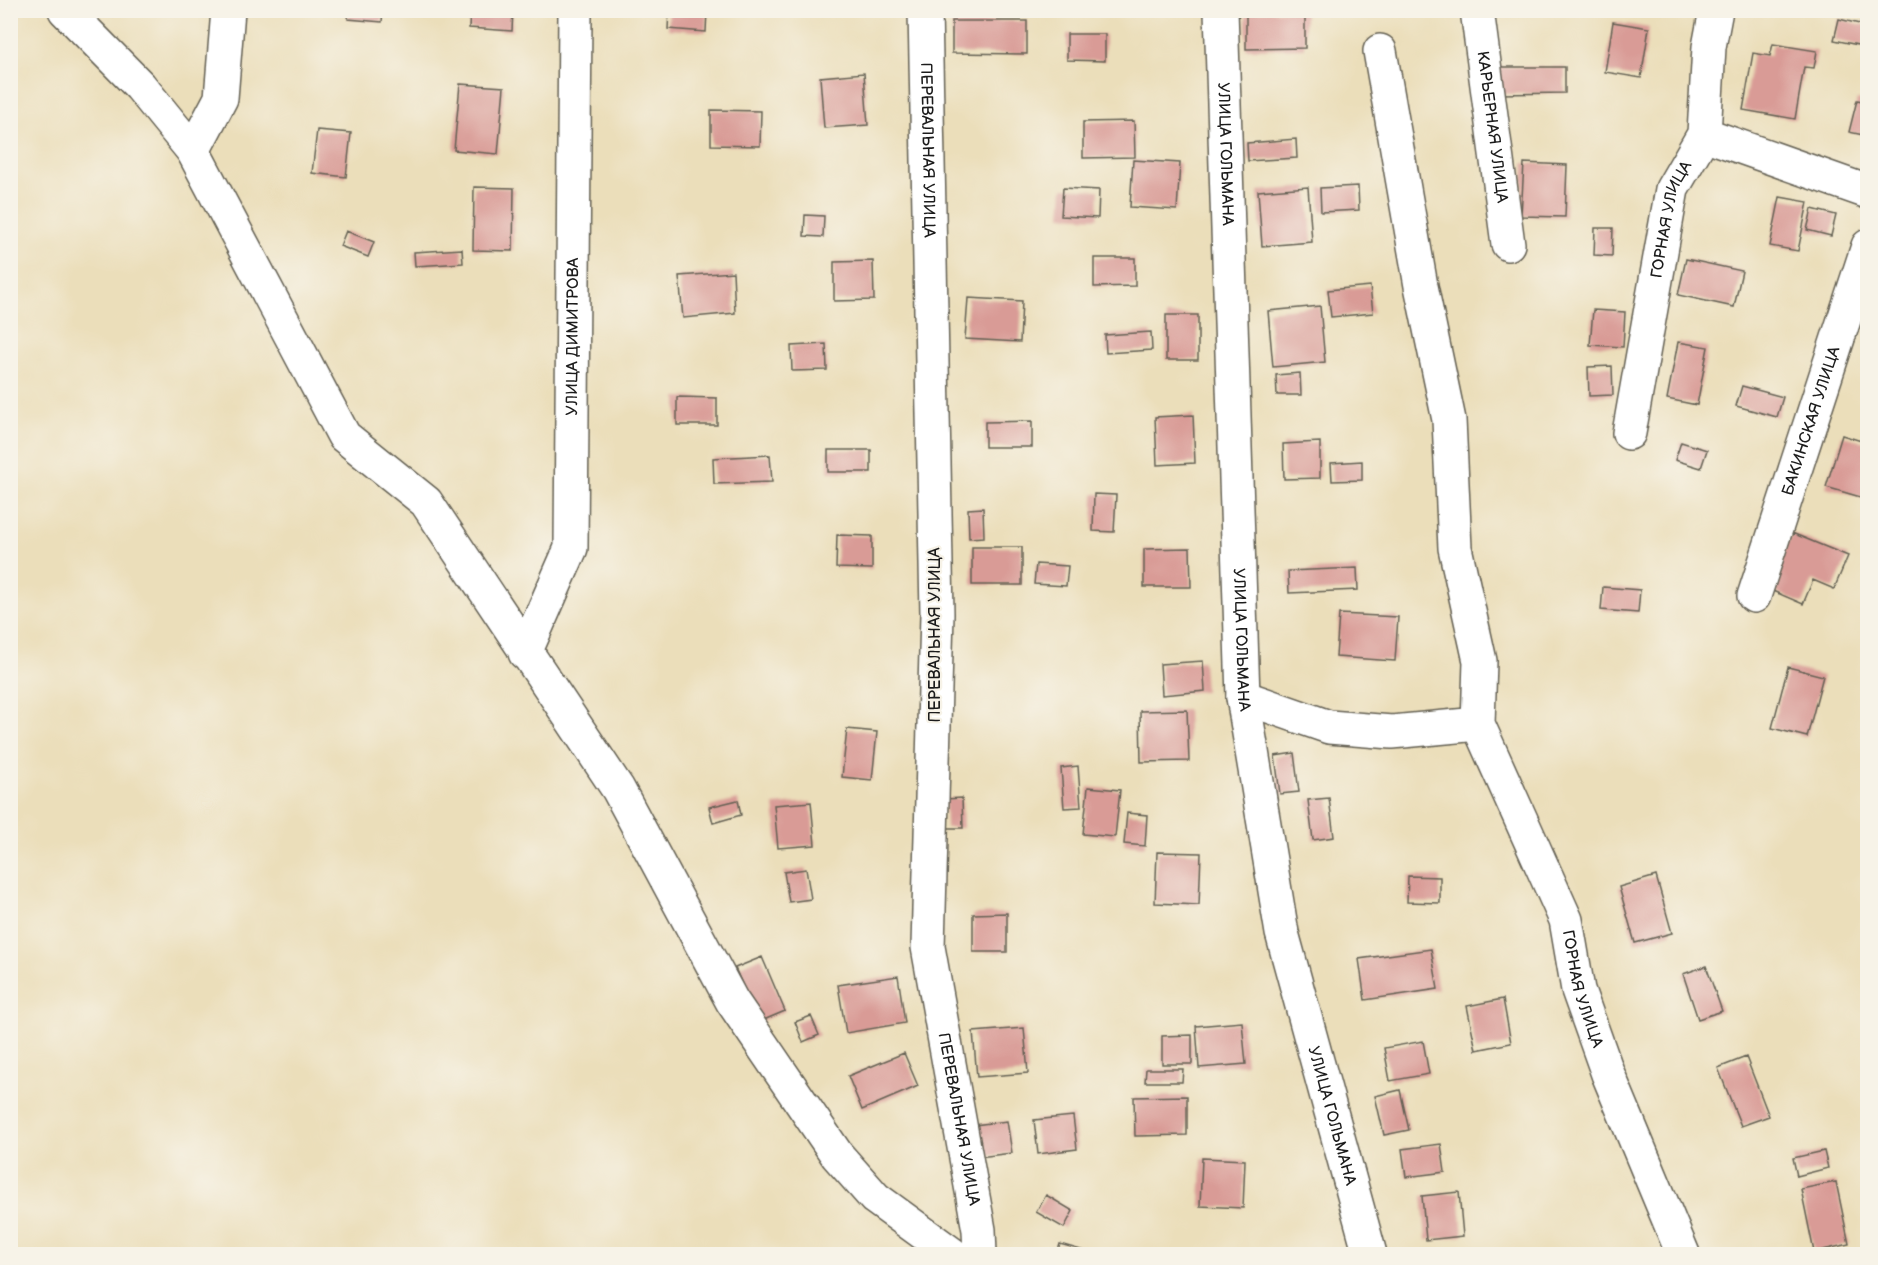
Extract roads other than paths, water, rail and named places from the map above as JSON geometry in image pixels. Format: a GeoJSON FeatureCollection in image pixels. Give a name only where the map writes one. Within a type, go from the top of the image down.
{"type":"FeatureCollection","features":[{"type":"Feature","properties":{"kind":"street"},"geometry":{"type":"LineString","coordinates":[[65,10],[140,86],[193,151],[344,436],[426,502],[618,789],[732,1001],[837,1155],[875,1198],[952,1254]]}},
{"type":"Feature","properties":{"kind":"street"},"geometry":{"type":"LineString","coordinates":[[193,151],[221,98],[228,10]]}},
{"type":"Feature","properties":{"kind":"street","name":"УЛИЦА ДИМИТРОВА"},"geometry":{"type":"LineString","coordinates":[[525,653],[571,548],[575,10]]}},
{"type":"Feature","properties":{"kind":"street","name":"ПЕРЕВАЛЬНАЯ УЛИЦА"},"geometry":{"type":"LineString","coordinates":[[925,10],[937,614],[928,947],[979,1230],[980,1254]]}},
{"type":"Feature","properties":{"kind":"street","name":"УЛИЦА ГОЛЬМАНА"},"geometry":{"type":"LineString","coordinates":[[1221,10],[1243,697],[1282,933],[1370,1254]]}},
{"type":"Feature","properties":{"kind":"street","name":"КАРЬЕРНАЯ УЛИЦА"},"geometry":{"type":"LineString","coordinates":[[1477,10],[1508,244]]}},
{"type":"Feature","properties":{"kind":"street","name":"ГОРНАЯ УЛИЦА"},"geometry":{"type":"LineString","coordinates":[[1629,432],[1672,189],[1704,134],[1709,47],[1716,10]]}},
{"type":"Feature","properties":{"kind":"street"},"geometry":{"type":"LineString","coordinates":[[1243,697],[1329,727],[1392,732],[1478,724],[1480,661],[1455,548],[1449,420],[1421,286],[1380,51]]}},
{"type":"Feature","properties":{"kind":"street"},"geometry":{"type":"LineString","coordinates":[[1704,134],[1868,192]]}},
{"type":"Feature","properties":{"kind":"street","name":"БАКИНСКАЯ УЛИЦА"},"geometry":{"type":"LineString","coordinates":[[1754,596],[1868,246]]}},
{"type":"Feature","properties":{"kind":"street","name":"ГОРНАЯ УЛИЦА"},"geometry":{"type":"LineString","coordinates":[[1478,724],[1566,920],[1578,990],[1608,1074],[1683,1254]]}}]}
